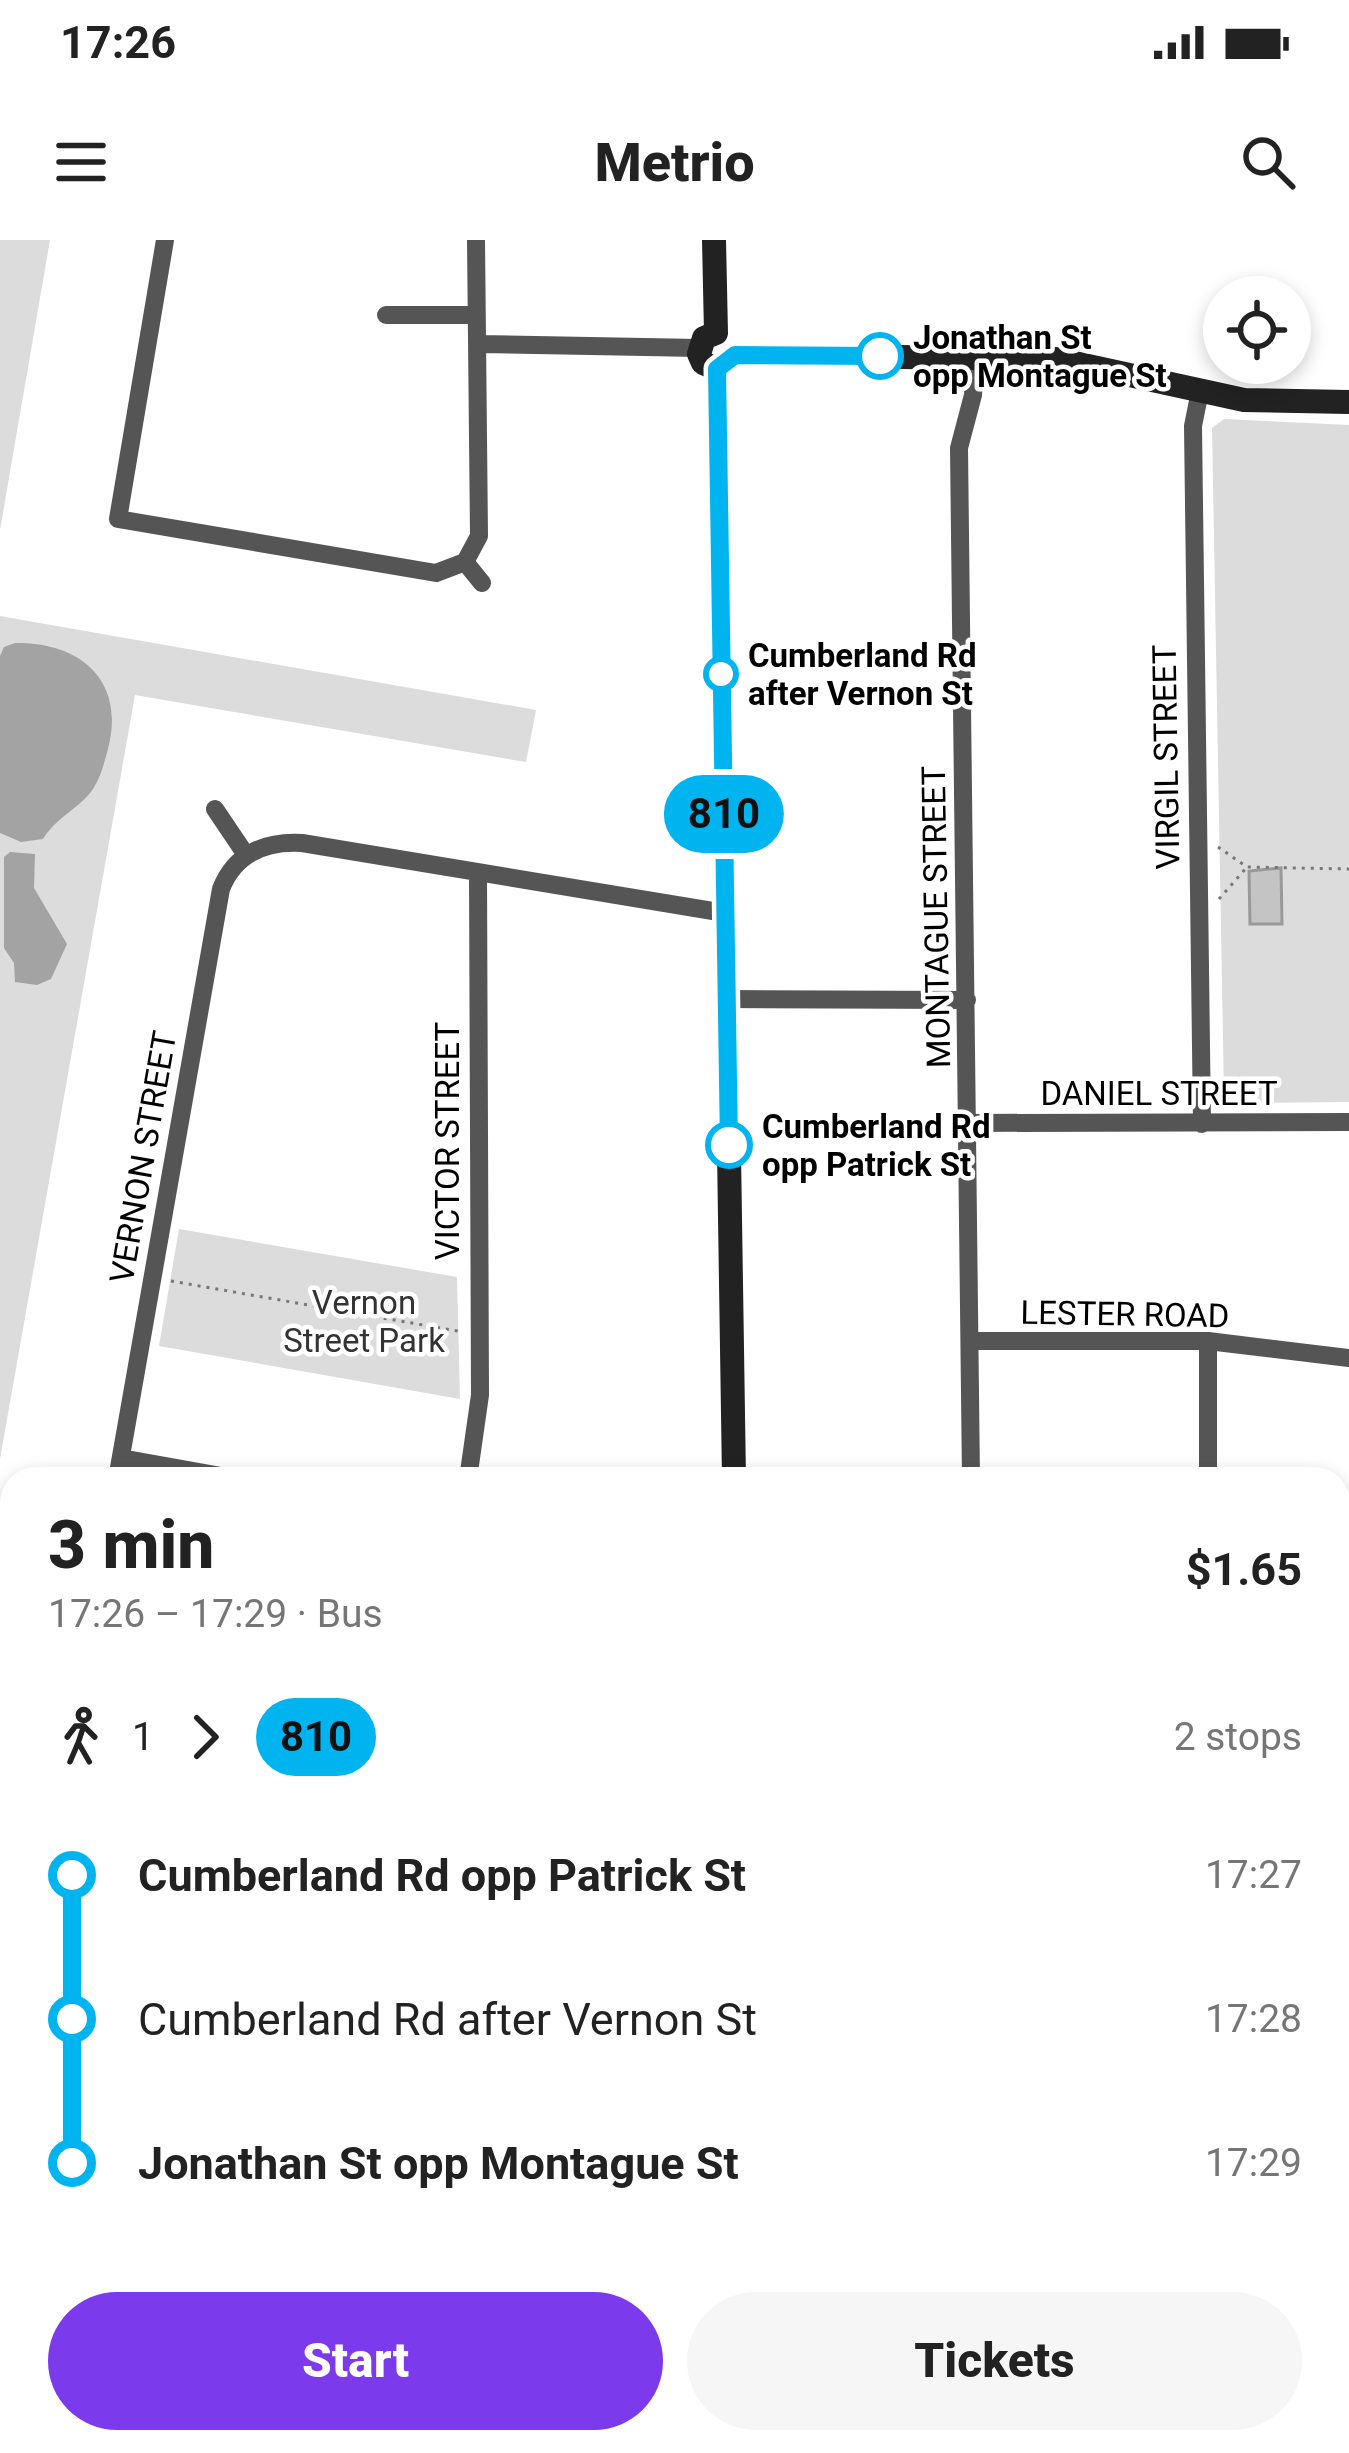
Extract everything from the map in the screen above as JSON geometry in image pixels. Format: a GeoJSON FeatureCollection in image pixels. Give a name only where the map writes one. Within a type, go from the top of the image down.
{"type":"FeatureCollection","features":[{"type":"Feature","properties":{"kind":"street"},"geometry":{"type":"LineString","coordinates":[[165,240],[118,520],[427,572],[465,562]]}},
{"type":"Feature","properties":{"kind":"street"},"geometry":{"type":"LineString","coordinates":[[465,562],[480,527],[476,240]]}},
{"type":"Feature","properties":{"kind":"street"},"geometry":{"type":"LineString","coordinates":[[707,341],[715,240]]}},
{"type":"Feature","properties":{"kind":"street"},"geometry":{"type":"LineString","coordinates":[[386,315],[476,315]]}},
{"type":"Feature","properties":{"kind":"street"},"geometry":{"type":"LineString","coordinates":[[477,344],[730,339],[726,362],[725,914],[734,1467]]}},
{"type":"Feature","properties":{"kind":"street"},"geometry":{"type":"LineString","coordinates":[[726,362],[975,356],[1081,362],[1262,402],[1349,402]]}},
{"type":"Feature","properties":{"kind":"street","name":"MONTAGUE STREET"},"geometry":{"type":"LineString","coordinates":[[971,1467],[959,448],[973,394],[975,356]]}},
{"type":"Feature","properties":{"kind":"street","name":"VIRGIL STREET"},"geometry":{"type":"LineString","coordinates":[[1200,391],[1193,427],[1202,1124]]}},
{"type":"Feature","properties":{"kind":"street"},"geometry":{"type":"LineString","coordinates":[[465,562],[482,583]]}},
{"type":"Feature","properties":{"kind":"street"},"geometry":{"type":"LineString","coordinates":[[215,809],[246,855],[273,843],[302,843],[725,914]]}},
{"type":"Feature","properties":{"kind":"street","name":"VERNON STREET"},"geometry":{"type":"LineString","coordinates":[[119,1467],[220,889],[246,855]]}},
{"type":"Feature","properties":{"kind":"street","name":"VICTOR STREET"},"geometry":{"type":"LineString","coordinates":[[471,1467],[480,1405],[478,873]]}},
{"type":"Feature","properties":{"kind":"street"},"geometry":{"type":"LineString","coordinates":[[726,999],[967,1000]]}},
{"type":"Feature","properties":{"kind":"street","name":"DANIEL STREET"},"geometry":{"type":"LineString","coordinates":[[970,1123],[1349,1122]]}},
{"type":"Feature","properties":{"kind":"street","name":"LESTER ROAD"},"geometry":{"type":"LineString","coordinates":[[970,1341],[1208,1341],[1349,1358]]}},
{"type":"Feature","properties":{"kind":"street"},"geometry":{"type":"LineString","coordinates":[[1208,1341],[1208,1467]]}},
{"type":"Feature","properties":{"kind":"street"},"geometry":{"type":"LineString","coordinates":[[121,1458],[171,1467]]}},
{"type":"Feature","properties":{"kind":"path"},"geometry":{"type":"LineString","coordinates":[[1196,832],[1247,866],[1349,869]]}},
{"type":"Feature","properties":{"kind":"path"},"geometry":{"type":"LineString","coordinates":[[1199,923],[1247,866]]}},
{"type":"Feature","properties":{"kind":"path"},"geometry":{"type":"LineString","coordinates":[[152,1277],[478,1334]]}},
{"type":"Feature","properties":{"kind":"green space"},"geometry":{"type":"Polygon","coordinates":[[[0,240],[50,240],[0,530],[0,240]]]}},
{"type":"Feature","properties":{"kind":"green space"},"geometry":{"type":"Polygon","coordinates":[[[1224,419],[1349,425],[1349,1102],[1235,1103],[1224,1095],[1212,428],[1224,419]]]}},
{"type":"Feature","properties":{"kind":"green space"},"geometry":{"type":"Polygon","coordinates":[[[0,616],[536,710],[526,762],[135,695],[0,1459],[0,616]]]}},
{"type":"Feature","properties":{"kind":"green space","name":"Vernon Street Park"},"geometry":{"type":"Polygon","coordinates":[[[179,1229],[457,1277],[460,1399],[159,1346],[179,1229]]]}},
{"type":"Feature","properties":{"kind":"shaded area"},"geometry":{"type":"Polygon","coordinates":[[[15,643],[59,649],[93,670],[104,685],[112,725],[103,766],[90,793],[43,839],[21,842],[0,833],[0,656],[4,647],[15,643]]]}},
{"type":"Feature","properties":{"kind":"shaded area"},"geometry":{"type":"Polygon","coordinates":[[[10,852],[35,854],[34,888],[67,944],[51,979],[37,985],[15,982],[14,963],[4,948],[4,857],[10,852]]]}},
{"type":"Feature","properties":{"kind":"building"},"geometry":{"type":"Polygon","coordinates":[[[1281,868],[1282,924],[1250,924],[1249,871],[1281,868]]]}},
{"type":"Feature","properties":{"kind":"bus line","name":"810"},"geometry":{"type":"LineString","coordinates":[[729,1145],[717,369],[729,365],[735,355],[880,356]]}},
{"type":"Feature","properties":{"kind":"place","name":"Jonathan St opp Montague St"},"geometry":{"type":"Point","coordinates":[880,356]}},
{"type":"Feature","properties":{"kind":"place","name":"Cumberland Rd after Vernon St"},"geometry":{"type":"Point","coordinates":[721,674]}},
{"type":"Feature","properties":{"kind":"place","name":"Cumberland Rd opp Patrick St"},"geometry":{"type":"Point","coordinates":[729,1145]}}]}
